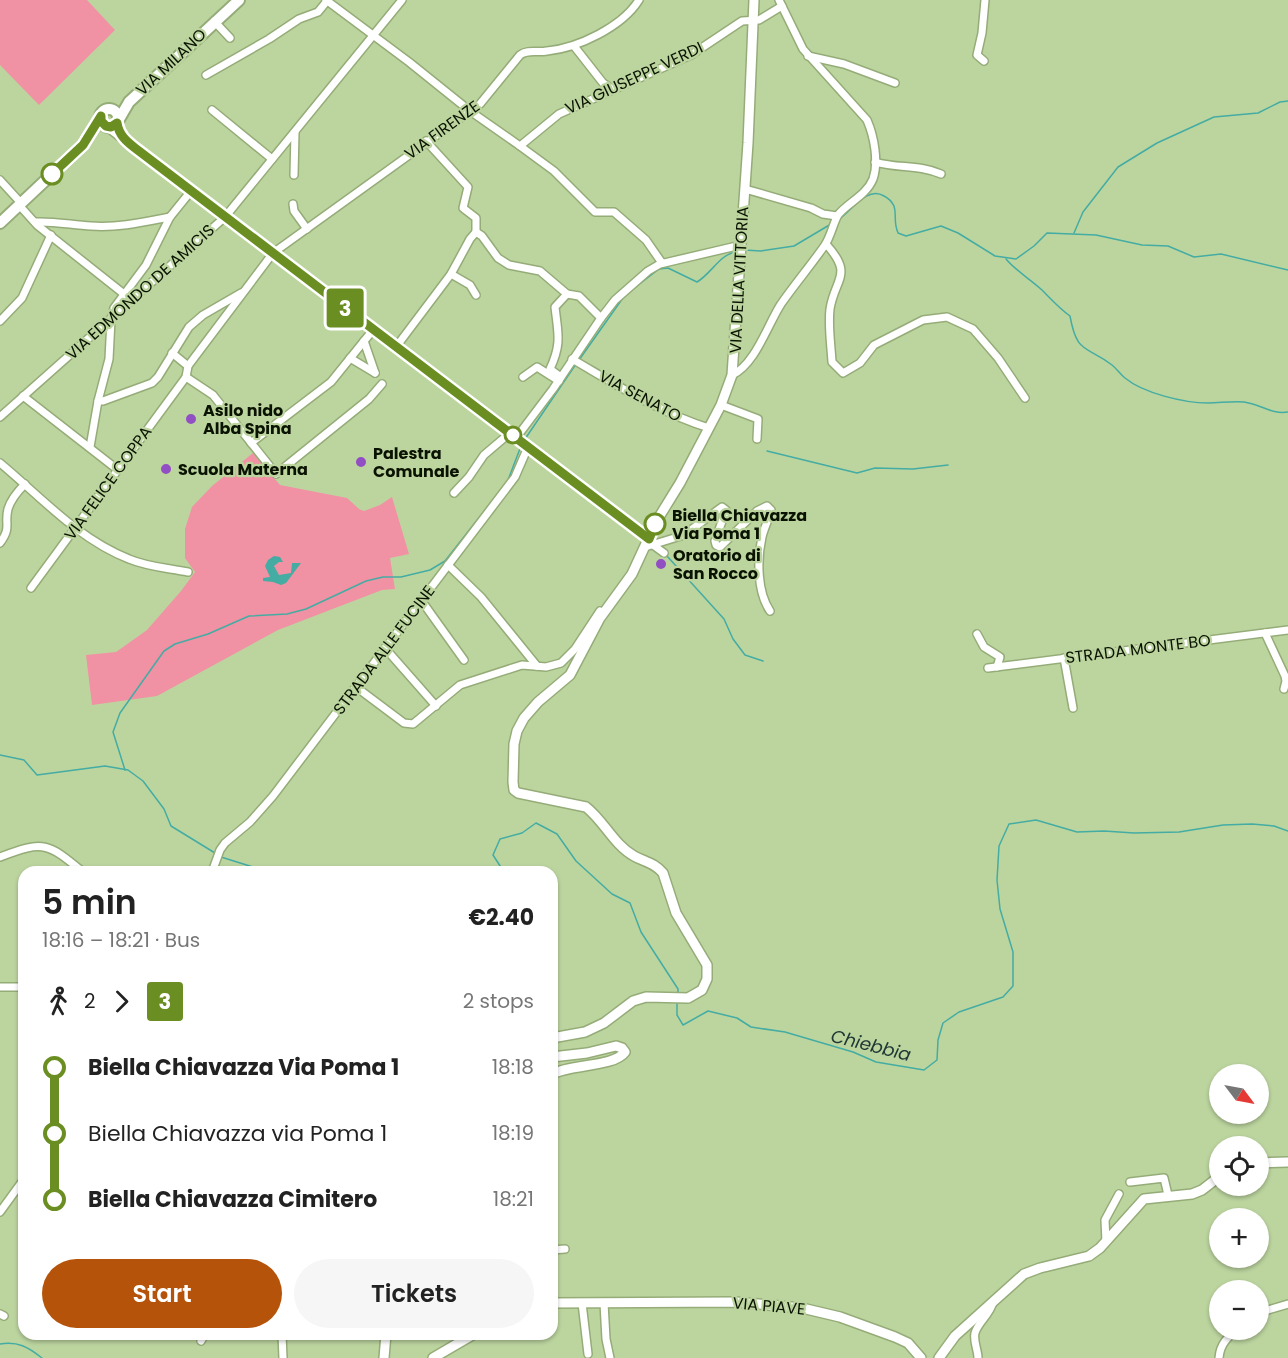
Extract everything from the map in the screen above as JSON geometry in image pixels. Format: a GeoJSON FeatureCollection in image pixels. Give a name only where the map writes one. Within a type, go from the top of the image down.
{"type":"FeatureCollection","features":[{"type":"Feature","properties":{"kind":"main road","name":"VIA MILANO"},"geometry":{"type":"LineString","coordinates":[[0,223],[235,2]]}},
{"type":"Feature","properties":{"kind":"main road","name":"VIA MILANO"},"geometry":{"type":"LineString","coordinates":[[109,122],[106,110],[127,104]]}},
{"type":"Feature","properties":{"kind":"street"},"geometry":{"type":"LineString","coordinates":[[206,75],[299,19],[318,12],[327,0],[470,111],[554,171],[595,212],[614,212],[646,240],[662,263]]}},
{"type":"Feature","properties":{"kind":"street","name":"VIA EDMONDO DE AMICIS"},"geometry":{"type":"LineString","coordinates":[[0,417],[225,217],[402,0]]}},
{"type":"Feature","properties":{"kind":"street","name":"VIA FIRENZE"},"geometry":{"type":"LineString","coordinates":[[273,253],[485,99],[520,55],[526,51],[546,52],[574,46],[621,21],[639,0]]}},
{"type":"Feature","properties":{"kind":"street","name":"VIA DELLA VITTORIA"},"geometry":{"type":"LineString","coordinates":[[558,1037],[585,1032],[604,1023],[633,1000],[646,997],[688,998],[702,990],[707,979],[707,965],[676,913],[663,873],[659,868],[626,850],[595,814],[586,807],[522,795],[514,790],[514,744],[524,718],[538,702],[570,675],[592,632],[632,574],[649,544],[656,522],[722,405],[732,375],[745,189],[754,0]]}},
{"type":"Feature","properties":{"kind":"street"},"geometry":{"type":"LineString","coordinates":[[984,61],[977,55],[985,0]]}},
{"type":"Feature","properties":{"kind":"street"},"geometry":{"type":"LineString","coordinates":[[732,375],[740,372],[748,362],[779,307],[826,244],[837,216],[866,189],[873,179],[875,162],[872,130],[867,120],[808,56],[781,3]]}},
{"type":"Feature","properties":{"kind":"street","name":"VIA GIUSEPPE VERDI"},"geometry":{"type":"LineString","coordinates":[[520,146],[559,114],[691,55],[742,21],[759,20],[781,3]]}},
{"type":"Feature","properties":{"kind":"street","name":"VIA MILANO"},"geometry":{"type":"LineString","coordinates":[[214,21],[230,38]]}},
{"type":"Feature","properties":{"kind":"street"},"geometry":{"type":"LineString","coordinates":[[574,46],[603,83],[612,89]]}},
{"type":"Feature","properties":{"kind":"street"},"geometry":{"type":"LineString","coordinates":[[808,56],[844,64],[895,83]]}},
{"type":"Feature","properties":{"kind":"street"},"geometry":{"type":"LineString","coordinates":[[213,110],[272,159]]}},
{"type":"Feature","properties":{"kind":"street"},"geometry":{"type":"LineString","coordinates":[[109,122],[124,139],[513,435],[649,544],[664,553]]}},
{"type":"Feature","properties":{"kind":"street"},"geometry":{"type":"LineString","coordinates":[[294,132],[294,175]]}},
{"type":"Feature","properties":{"kind":"street"},"geometry":{"type":"LineString","coordinates":[[396,347],[451,274],[470,238],[476,232],[476,218],[463,208],[468,187],[426,141]]}},
{"type":"Feature","properties":{"kind":"street"},"geometry":{"type":"LineString","coordinates":[[875,162],[889,166],[927,168],[941,174]]}},
{"type":"Feature","properties":{"kind":"street"},"geometry":{"type":"LineString","coordinates":[[0,180],[35,222],[124,294]]}},
{"type":"Feature","properties":{"kind":"street"},"geometry":{"type":"LineString","coordinates":[[745,189],[811,208],[823,214],[837,216]]}},
{"type":"Feature","properties":{"kind":"street"},"geometry":{"type":"LineString","coordinates":[[90,447],[109,358],[114,308],[146,265],[170,217],[191,191]]}},
{"type":"Feature","properties":{"kind":"street"},"geometry":{"type":"LineString","coordinates":[[293,204],[294,211],[307,229]]}},
{"type":"Feature","properties":{"kind":"street"},"geometry":{"type":"LineString","coordinates":[[35,222],[110,226],[170,217]]}},
{"type":"Feature","properties":{"kind":"street"},"geometry":{"type":"LineString","coordinates":[[476,232],[482,236],[498,258],[509,265],[540,271],[567,294],[579,296],[601,318]]}},
{"type":"Feature","properties":{"kind":"street"},"geometry":{"type":"LineString","coordinates":[[0,321],[22,298],[51,235]]}},
{"type":"Feature","properties":{"kind":"street"},"geometry":{"type":"LineString","coordinates":[[826,244],[838,256],[842,277],[830,309],[832,362],[843,373],[860,363],[874,345],[923,320],[947,317],[973,329],[998,358],[1025,398]]}},
{"type":"Feature","properties":{"kind":"street"},"geometry":{"type":"LineString","coordinates":[[454,493],[469,477],[484,455],[513,435],[560,379],[601,318],[623,293],[648,271],[662,263],[740,250]]}},
{"type":"Feature","properties":{"kind":"street","name":"VIA FELICE COPPA"},"geometry":{"type":"LineString","coordinates":[[31,588],[186,377],[188,366],[273,253]]}},
{"type":"Feature","properties":{"kind":"street"},"geometry":{"type":"LineString","coordinates":[[451,274],[470,285],[476,295]]}},
{"type":"Feature","properties":{"kind":"street"},"geometry":{"type":"LineString","coordinates":[[98,401],[152,383],[189,327],[244,291]]}},
{"type":"Feature","properties":{"kind":"street"},"geometry":{"type":"LineString","coordinates":[[560,379],[550,369],[558,352],[560,340],[555,307],[567,294]]}},
{"type":"Feature","properties":{"kind":"street"},"geometry":{"type":"LineString","coordinates":[[250,443],[332,382],[373,330]]}},
{"type":"Feature","properties":{"kind":"street"},"geometry":{"type":"LineString","coordinates":[[350,358],[375,373],[364,342]]}},
{"type":"Feature","properties":{"kind":"street"},"geometry":{"type":"LineString","coordinates":[[172,353],[188,366]]}},
{"type":"Feature","properties":{"kind":"street","name":"VIA SENATO"},"geometry":{"type":"LineString","coordinates":[[572,359],[657,408],[709,428]]}},
{"type":"Feature","properties":{"kind":"street"},"geometry":{"type":"LineString","coordinates":[[523,377],[537,367],[560,379]]}},
{"type":"Feature","properties":{"kind":"street"},"geometry":{"type":"LineString","coordinates":[[186,377],[213,395],[276,474],[369,399],[382,384]]}},
{"type":"Feature","properties":{"kind":"street"},"geometry":{"type":"LineString","coordinates":[[23,396],[118,470]]}},
{"type":"Feature","properties":{"kind":"street"},"geometry":{"type":"LineString","coordinates":[[722,405],[758,419],[757,439]]}},
{"type":"Feature","properties":{"kind":"street","name":"STRADA ALLE FUCINE"},"geometry":{"type":"LineString","coordinates":[[214,866],[225,843],[250,822],[273,796],[516,477],[528,447]]}},
{"type":"Feature","properties":{"kind":"street"},"geometry":{"type":"LineString","coordinates":[[0,463],[75,529],[99,545],[144,564],[188,572]]}},
{"type":"Feature","properties":{"kind":"street"},"geometry":{"type":"LineString","coordinates":[[0,543],[8,531],[7,510],[13,497],[25,484]]}},
{"type":"Feature","properties":{"kind":"street"},"geometry":{"type":"LineString","coordinates":[[649,544],[684,535],[722,507],[726,510],[715,541],[720,547],[766,506],[771,510],[762,535],[760,572],[765,603],[770,611]]}},
{"type":"Feature","properties":{"kind":"street"},"geometry":{"type":"LineString","coordinates":[[448,565],[481,597],[537,666]]}},
{"type":"Feature","properties":{"kind":"street"},"geometry":{"type":"LineString","coordinates":[[356,687],[404,723],[413,724],[460,685],[522,665],[554,666],[561,663],[618,587],[624,584]]}},
{"type":"Feature","properties":{"kind":"street"},"geometry":{"type":"LineString","coordinates":[[421,600],[464,660]]}},
{"type":"Feature","properties":{"kind":"street","name":"STRADA MONTE BO"},"geometry":{"type":"LineString","coordinates":[[988,668],[1288,630]]}},
{"type":"Feature","properties":{"kind":"street"},"geometry":{"type":"LineString","coordinates":[[1265,633],[1285,676],[1284,688]]}},
{"type":"Feature","properties":{"kind":"street"},"geometry":{"type":"LineString","coordinates":[[977,634],[984,646],[1000,657],[997,667]]}},
{"type":"Feature","properties":{"kind":"street"},"geometry":{"type":"LineString","coordinates":[[385,648],[436,706]]}},
{"type":"Feature","properties":{"kind":"street"},"geometry":{"type":"LineString","coordinates":[[1064,658],[1073,708]]}},
{"type":"Feature","properties":{"kind":"street"},"geometry":{"type":"LineString","coordinates":[[0,857],[28,847],[48,846],[75,866]]}},
{"type":"Feature","properties":{"kind":"street"},"geometry":{"type":"LineString","coordinates":[[0,987],[18,987]]}},
{"type":"Feature","properties":{"kind":"street"},"geometry":{"type":"LineString","coordinates":[[558,1056],[616,1046],[625,1052],[616,1060],[579,1065],[558,1072]]}},
{"type":"Feature","properties":{"kind":"street"},"geometry":{"type":"LineString","coordinates":[[1269,1162],[1288,1162]]}},
{"type":"Feature","properties":{"kind":"street"},"geometry":{"type":"LineString","coordinates":[[1130,1182],[1164,1178],[1168,1195]]}},
{"type":"Feature","properties":{"kind":"street"},"geometry":{"type":"LineString","coordinates":[[939,1358],[955,1336],[1024,1274],[1089,1256],[1106,1242],[1144,1199],[1192,1194],[1209,1185]]}},
{"type":"Feature","properties":{"kind":"street"},"geometry":{"type":"LineString","coordinates":[[0,1212],[18,1187]]}},
{"type":"Feature","properties":{"kind":"street"},"geometry":{"type":"LineString","coordinates":[[1106,1242],[1105,1220],[1119,1194]]}},
{"type":"Feature","properties":{"kind":"street"},"geometry":{"type":"LineString","coordinates":[[558,1250],[565,1249]]}},
{"type":"Feature","properties":{"kind":"street","name":"VIA PIAVE"},"geometry":{"type":"LineString","coordinates":[[558,1303],[736,1302],[818,1310],[908,1343],[921,1358]]}},
{"type":"Feature","properties":{"kind":"street"},"geometry":{"type":"LineString","coordinates":[[978,1358],[975,1332],[991,1312],[993,1302]]}},
{"type":"Feature","properties":{"kind":"street"},"geometry":{"type":"LineString","coordinates":[[582,1303],[588,1354]]}},
{"type":"Feature","properties":{"kind":"street"},"geometry":{"type":"LineString","coordinates":[[604,1303],[606,1339],[610,1358]]}},
{"type":"Feature","properties":{"kind":"street"},"geometry":{"type":"LineString","coordinates":[[1269,1310],[1288,1304]]}},
{"type":"Feature","properties":{"kind":"street"},"geometry":{"type":"LineString","coordinates":[[282,1340],[283,1358]]}},
{"type":"Feature","properties":{"kind":"street"},"geometry":{"type":"LineString","coordinates":[[384,1358],[386,1340]]}},
{"type":"Feature","properties":{"kind":"street"},"geometry":{"type":"LineString","coordinates":[[387,1340],[389,1358]]}},
{"type":"Feature","properties":{"kind":"street"},"geometry":{"type":"LineString","coordinates":[[433,1358],[464,1340]]}},
{"type":"Feature","properties":{"kind":"street"},"geometry":{"type":"LineString","coordinates":[[1219,1358],[1220,1348],[1226,1340]]}},
{"type":"Feature","properties":{"kind":"shaded area"},"geometry":{"type":"Polygon","coordinates":[[[0,0],[87,0],[115,30],[39,105],[0,65],[0,0]]]}},
{"type":"Feature","properties":{"kind":"shaded area"},"geometry":{"type":"Polygon","coordinates":[[[253,453],[280,485],[347,498],[364,511],[392,497],[409,554],[390,558],[395,589],[382,590],[278,630],[157,696],[92,705],[86,655],[116,652],[147,630],[181,591],[195,572],[185,558],[185,529],[192,507],[212,486],[253,453]]]}},
{"type":"Feature","properties":{"kind":"water"},"geometry":{"type":"Polygon","coordinates":[[[274,556],[280,557],[283,562],[274,566],[279,575],[291,573],[292,563],[301,563],[286,583],[281,585],[263,581],[263,578],[270,577],[265,566],[274,556]]]}},
{"type":"Feature","properties":{"kind":"waterway"},"geometry":{"type":"LineString","coordinates":[[1074,233],[1083,212],[1118,167],[1157,143],[1214,117],[1258,113],[1280,102],[1288,101]]}},
{"type":"Feature","properties":{"kind":"waterway"},"geometry":{"type":"LineString","coordinates":[[838,220],[865,197],[878,194],[887,198],[894,206],[898,233],[906,236],[941,226],[958,233],[995,256],[1016,259],[1047,233],[1096,235],[1142,245],[1168,246],[1194,257],[1221,254],[1288,270]]}},
{"type":"Feature","properties":{"kind":"waterway"},"geometry":{"type":"LineString","coordinates":[[744,250],[761,251],[794,246],[831,224]]}},
{"type":"Feature","properties":{"kind":"waterway"},"geometry":{"type":"LineString","coordinates":[[629,292],[659,269],[668,268],[697,282],[725,256],[736,252]]}},
{"type":"Feature","properties":{"kind":"waterway"},"geometry":{"type":"LineString","coordinates":[[1006,259],[1070,316],[1076,337],[1084,348],[1112,365],[1123,376],[1142,388],[1187,401],[1244,402],[1277,412],[1288,412]]}},
{"type":"Feature","properties":{"kind":"waterway"},"geometry":{"type":"LineString","coordinates":[[579,360],[625,295]]}},
{"type":"Feature","properties":{"kind":"waterway"},"geometry":{"type":"LineString","coordinates":[[525,439],[576,364]]}},
{"type":"Feature","properties":{"kind":"waterway"},"geometry":{"type":"LineString","coordinates":[[508,480],[521,446]]}},
{"type":"Feature","properties":{"kind":"waterway"},"geometry":{"type":"LineString","coordinates":[[767,451],[857,473],[875,468],[913,469],[948,465]]}},
{"type":"Feature","properties":{"kind":"waterway"},"geometry":{"type":"LineString","coordinates":[[125,770],[113,732],[120,713],[164,651],[175,644],[208,634],[249,616],[287,614],[306,609],[366,581],[383,577],[401,577],[430,570],[445,561],[504,486]]}},
{"type":"Feature","properties":{"kind":"waterway"},"geometry":{"type":"LineString","coordinates":[[667,556],[724,619],[733,639],[745,655],[763,661]]}},
{"type":"Feature","properties":{"kind":"waterway","name":"Chiebbia"},"geometry":{"type":"LineString","coordinates":[[0,755],[24,760],[37,775],[105,766],[128,770],[143,781],[164,809],[171,826],[215,853]]}},
{"type":"Feature","properties":{"kind":"waterway","name":"Chiebbia"},"geometry":{"type":"LineString","coordinates":[[677,1003],[677,1015],[683,1025],[708,1011],[737,1018],[751,1027],[785,1032],[853,1052],[876,1062],[924,1070],[937,1060],[938,1040],[943,1023],[959,1012],[1003,997],[1013,986],[1013,952],[1000,909],[997,880],[999,846],[1009,824],[1036,820],[1077,832],[1179,832],[1223,825],[1252,824],[1274,826],[1288,831]]}},
{"type":"Feature","properties":{"kind":"waterway","name":"Chiebbia"},"geometry":{"type":"LineString","coordinates":[[500,866],[493,855],[500,839],[522,833],[536,823],[557,834],[576,861],[612,894],[630,903],[641,932],[678,989],[678,995]]}},
{"type":"Feature","properties":{"kind":"waterway","name":"Chiebbia"},"geometry":{"type":"LineString","coordinates":[[221,857],[250,866]]}},
{"type":"Feature","properties":{"kind":"waterway"},"geometry":{"type":"LineString","coordinates":[[0,1344],[12,1343],[22,1346],[42,1358]]}},
{"type":"Feature","properties":{"kind":"bus line","name":"3"},"geometry":{"type":"LineString","coordinates":[[52,174],[83,145],[101,116],[101,121],[106,126],[111,127],[117,123],[118,130],[124,139],[135,148],[609,510],[649,539],[655,524]]}},
{"type":"Feature","properties":{"kind":"place","name":"Asilo nido Alba Spina"},"geometry":{"type":"Point","coordinates":[191,419]}},
{"type":"Feature","properties":{"kind":"place","name":"Palestra Comunale"},"geometry":{"type":"Point","coordinates":[361,462]}},
{"type":"Feature","properties":{"kind":"place","name":"Scuola Materna"},"geometry":{"type":"Point","coordinates":[166,469]}},
{"type":"Feature","properties":{"kind":"place","name":"Biella Chiavazza Via Poma 1"},"geometry":{"type":"Point","coordinates":[655,524]}},
{"type":"Feature","properties":{"kind":"place","name":"Oratorio di San Rocco"},"geometry":{"type":"Point","coordinates":[661,564]}}]}
